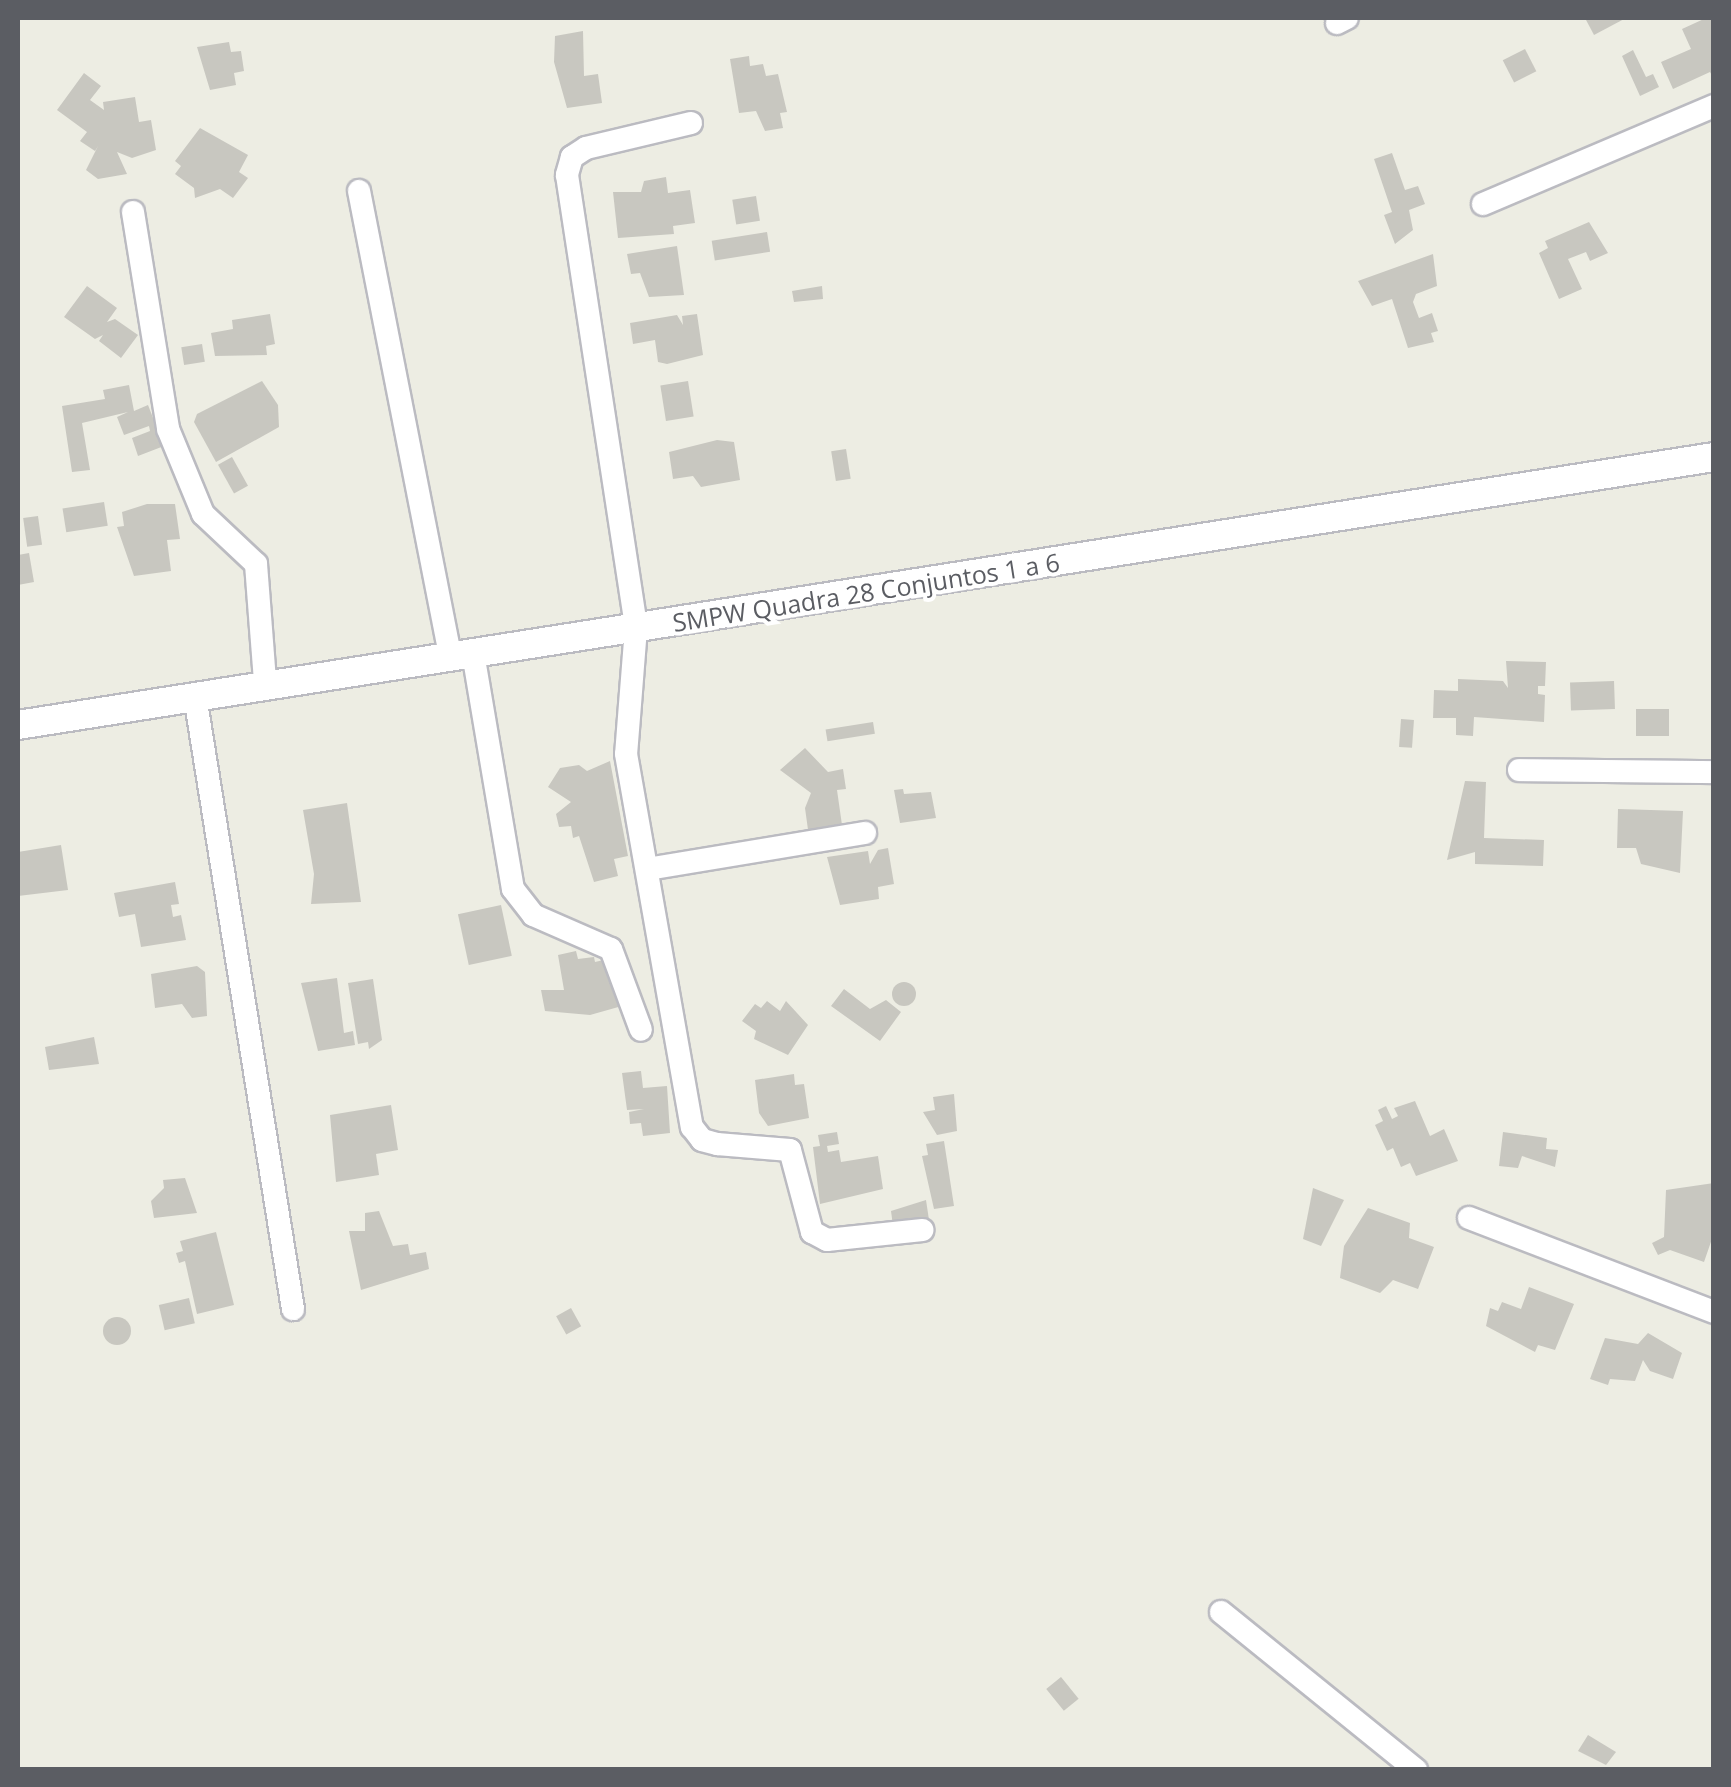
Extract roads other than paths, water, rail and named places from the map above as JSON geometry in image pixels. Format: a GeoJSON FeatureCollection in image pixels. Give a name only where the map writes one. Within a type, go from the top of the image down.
{"type":"FeatureCollection","features":[{"type":"Feature","properties":{"kind":"street"},"geometry":{"type":"LineString","coordinates":[[1483,204],[1714,106]]}},
{"type":"Feature","properties":{"kind":"street"},"geometry":{"type":"LineString","coordinates":[[691,124],[586,148],[572,157],[567,175],[636,628],[624,740],[692,1126],[702,1140],[790,1150],[812,1232],[827,1240],[922,1230]]}},
{"type":"Feature","properties":{"kind":"street"},"geometry":{"type":"LineString","coordinates":[[359,190],[513,889],[533,916],[611,948],[640,1030]]}},
{"type":"Feature","properties":{"kind":"street"},"geometry":{"type":"LineString","coordinates":[[134,212],[168,429],[203,514],[256,564],[266,682]]}},
{"type":"Feature","properties":{"kind":"street","name":"SMPW Quadra 28 Conjuntos 1 a 6"},"geometry":{"type":"LineString","coordinates":[[18,725],[266,682],[636,628],[1714,457]]}},
{"type":"Feature","properties":{"kind":"street"},"geometry":{"type":"LineString","coordinates":[[195,696],[293,1309]]}},
{"type":"Feature","properties":{"kind":"street"},"geometry":{"type":"LineString","coordinates":[[1519,770],[1714,772]]}},
{"type":"Feature","properties":{"kind":"street"},"geometry":{"type":"LineString","coordinates":[[647,869],[865,832]]}},
{"type":"Feature","properties":{"kind":"street"},"geometry":{"type":"LineString","coordinates":[[1469,1218],[1714,1312]]}},
{"type":"Feature","properties":{"kind":"street"},"geometry":{"type":"LineString","coordinates":[[1221,1612],[1416,1770]]}}]}
